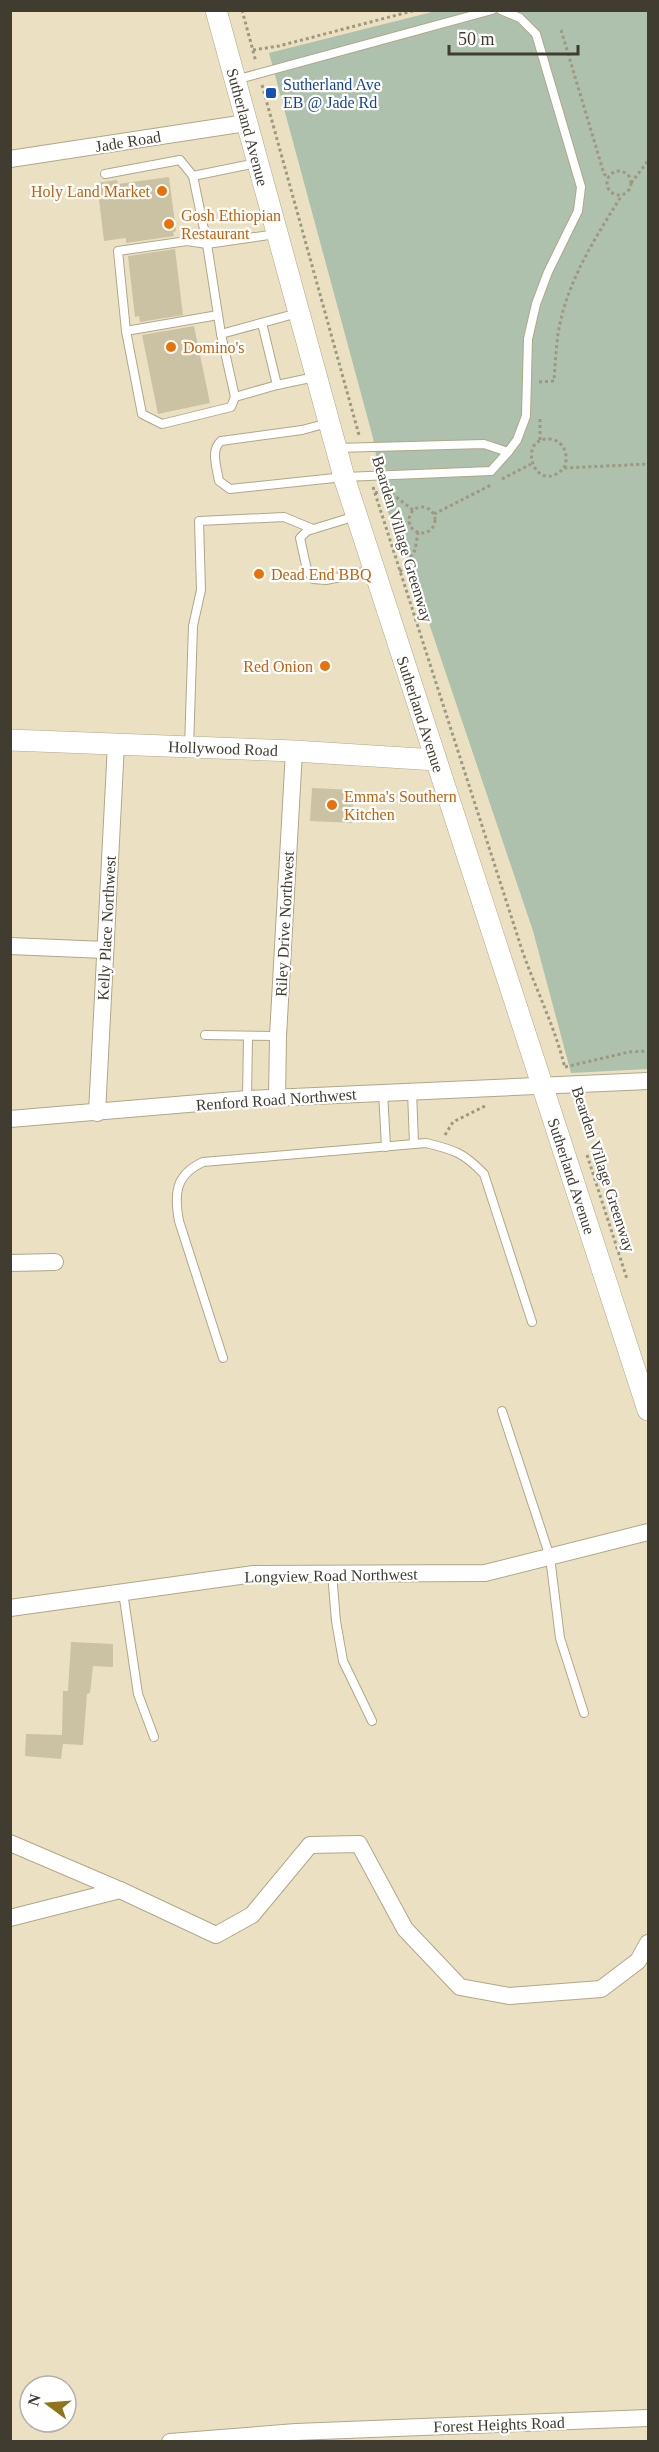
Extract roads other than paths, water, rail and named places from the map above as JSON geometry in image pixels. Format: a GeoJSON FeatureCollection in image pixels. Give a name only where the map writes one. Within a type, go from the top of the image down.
{"type":"FeatureCollection","features":[{"type":"Feature","properties":{"kind":"street","name":"Sutherland Avenue"},"geometry":{"type":"LineString","coordinates":[[216,10],[335,448],[436,760],[553,1085],[648,1410]]}},
{"type":"Feature","properties":{"kind":"street","name":"Jade Road"},"geometry":{"type":"LineString","coordinates":[[10,159],[246,123]]}},
{"type":"Feature","properties":{"kind":"street","name":"Hollywood Road"},"geometry":{"type":"LineString","coordinates":[[10,740],[294,751],[436,760]]}},
{"type":"Feature","properties":{"kind":"street","name":"Kelly Place Northwest"},"geometry":{"type":"LineString","coordinates":[[98,1113],[116,744]]}},
{"type":"Feature","properties":{"kind":"street","name":"Riley Drive Northwest"},"geometry":{"type":"LineString","coordinates":[[276,1098],[294,751]]}},
{"type":"Feature","properties":{"kind":"street"},"geometry":{"type":"LineString","coordinates":[[10,946],[105,950]]}},
{"type":"Feature","properties":{"kind":"street","name":"Renford Road Northwest"},"geometry":{"type":"LineString","coordinates":[[10,1119],[247,1099],[648,1081]]}},
{"type":"Feature","properties":{"kind":"street"},"geometry":{"type":"LineString","coordinates":[[10,1263],[55,1262]]}},
{"type":"Feature","properties":{"kind":"street","name":"Longview Road Northwest"},"geometry":{"type":"LineString","coordinates":[[10,1608],[254,1574],[485,1573],[648,1532]]}},
{"type":"Feature","properties":{"kind":"street"},"geometry":{"type":"LineString","coordinates":[[10,1842],[216,1935],[252,1915],[310,1845],[359,1845],[405,1929],[460,1987],[509,1996],[601,1989],[638,1961],[648,1943]]}},
{"type":"Feature","properties":{"kind":"street"},"geometry":{"type":"LineString","coordinates":[[10,1918],[120,1890]]}},
{"type":"Feature","properties":{"kind":"street","name":"Forest Heights Road"},"geometry":{"type":"LineString","coordinates":[[170,2442],[648,2418]]}},
{"type":"Feature","properties":{"kind":"lane"},"geometry":{"type":"LineString","coordinates":[[235,81],[492,10]]}},
{"type":"Feature","properties":{"kind":"lane"},"geometry":{"type":"LineString","coordinates":[[328,423],[302,430],[221,441],[217,444],[215,452],[219,481],[230,489],[344,477],[491,471],[516,440],[526,416],[528,339],[536,304],[548,272],[578,211],[581,187],[536,34],[520,18],[501,10]]}},
{"type":"Feature","properties":{"kind":"lane"},"geometry":{"type":"LineString","coordinates":[[105,174],[180,160],[193,176],[207,244],[221,334],[235,397],[231,407],[162,424],[142,414],[126,331],[118,251],[186,241],[207,244],[277,234]]}},
{"type":"Feature","properties":{"kind":"lane"},"geometry":{"type":"LineString","coordinates":[[193,176],[257,163]]}},
{"type":"Feature","properties":{"kind":"lane"},"geometry":{"type":"LineString","coordinates":[[221,334],[298,313]]}},
{"type":"Feature","properties":{"kind":"lane"},"geometry":{"type":"LineString","coordinates":[[126,331],[218,315]]}},
{"type":"Feature","properties":{"kind":"lane"},"geometry":{"type":"LineString","coordinates":[[262,323],[277,385]]}},
{"type":"Feature","properties":{"kind":"lane"},"geometry":{"type":"LineString","coordinates":[[235,397],[316,377]]}},
{"type":"Feature","properties":{"kind":"lane"},"geometry":{"type":"LineString","coordinates":[[335,448],[484,444],[508,452]]}},
{"type":"Feature","properties":{"kind":"lane"},"geometry":{"type":"LineString","coordinates":[[356,516],[307,531],[300,538],[307,570],[313,579],[326,580],[374,570]]}},
{"type":"Feature","properties":{"kind":"lane"},"geometry":{"type":"LineString","coordinates":[[189,747],[193,626],[201,590],[199,521],[284,517],[313,529]]}},
{"type":"Feature","properties":{"kind":"lane"},"geometry":{"type":"LineString","coordinates":[[205,1035],[278,1036]]}},
{"type":"Feature","properties":{"kind":"lane"},"geometry":{"type":"LineString","coordinates":[[247,1099],[248,1036]]}},
{"type":"Feature","properties":{"kind":"lane"},"geometry":{"type":"LineString","coordinates":[[412,1091],[414,1144]]}},
{"type":"Feature","properties":{"kind":"lane"},"geometry":{"type":"LineString","coordinates":[[383,1092],[386,1147]]}},
{"type":"Feature","properties":{"kind":"lane"},"geometry":{"type":"LineString","coordinates":[[224,1358],[178,1221],[175,1198],[181,1178],[193,1166],[203,1161],[426,1143],[468,1157],[484,1174],[532,1322]]}},
{"type":"Feature","properties":{"kind":"lane"},"geometry":{"type":"LineString","coordinates":[[502,1411],[550,1557],[560,1638],[584,1713]]}},
{"type":"Feature","properties":{"kind":"lane"},"geometry":{"type":"LineString","coordinates":[[332,1574],[336,1621],[343,1661],[372,1721]]}},
{"type":"Feature","properties":{"kind":"lane"},"geometry":{"type":"LineString","coordinates":[[123,1592],[138,1694],[154,1737]]}},
{"type":"Feature","properties":{"kind":"place","name":"Sutherland Ave EB @ Jade Rd"},"geometry":{"type":"Point","coordinates":[271,93]}},
{"type":"Feature","properties":{"kind":"place","name":"Holy Land Market"},"geometry":{"type":"Point","coordinates":[162,191]}},
{"type":"Feature","properties":{"kind":"place","name":"Gosh Ethiopian Restaurant"},"geometry":{"type":"Point","coordinates":[169,224]}},
{"type":"Feature","properties":{"kind":"place","name":"Domino's"},"geometry":{"type":"Point","coordinates":[171,347]}},
{"type":"Feature","properties":{"kind":"place","name":"Dead End BBQ"},"geometry":{"type":"Point","coordinates":[259,574]}},
{"type":"Feature","properties":{"kind":"place","name":"Red Onion"},"geometry":{"type":"Point","coordinates":[325,666]}},
{"type":"Feature","properties":{"kind":"place","name":"Emma's Southern Kitchen"},"geometry":{"type":"Point","coordinates":[332,805]}}]}
